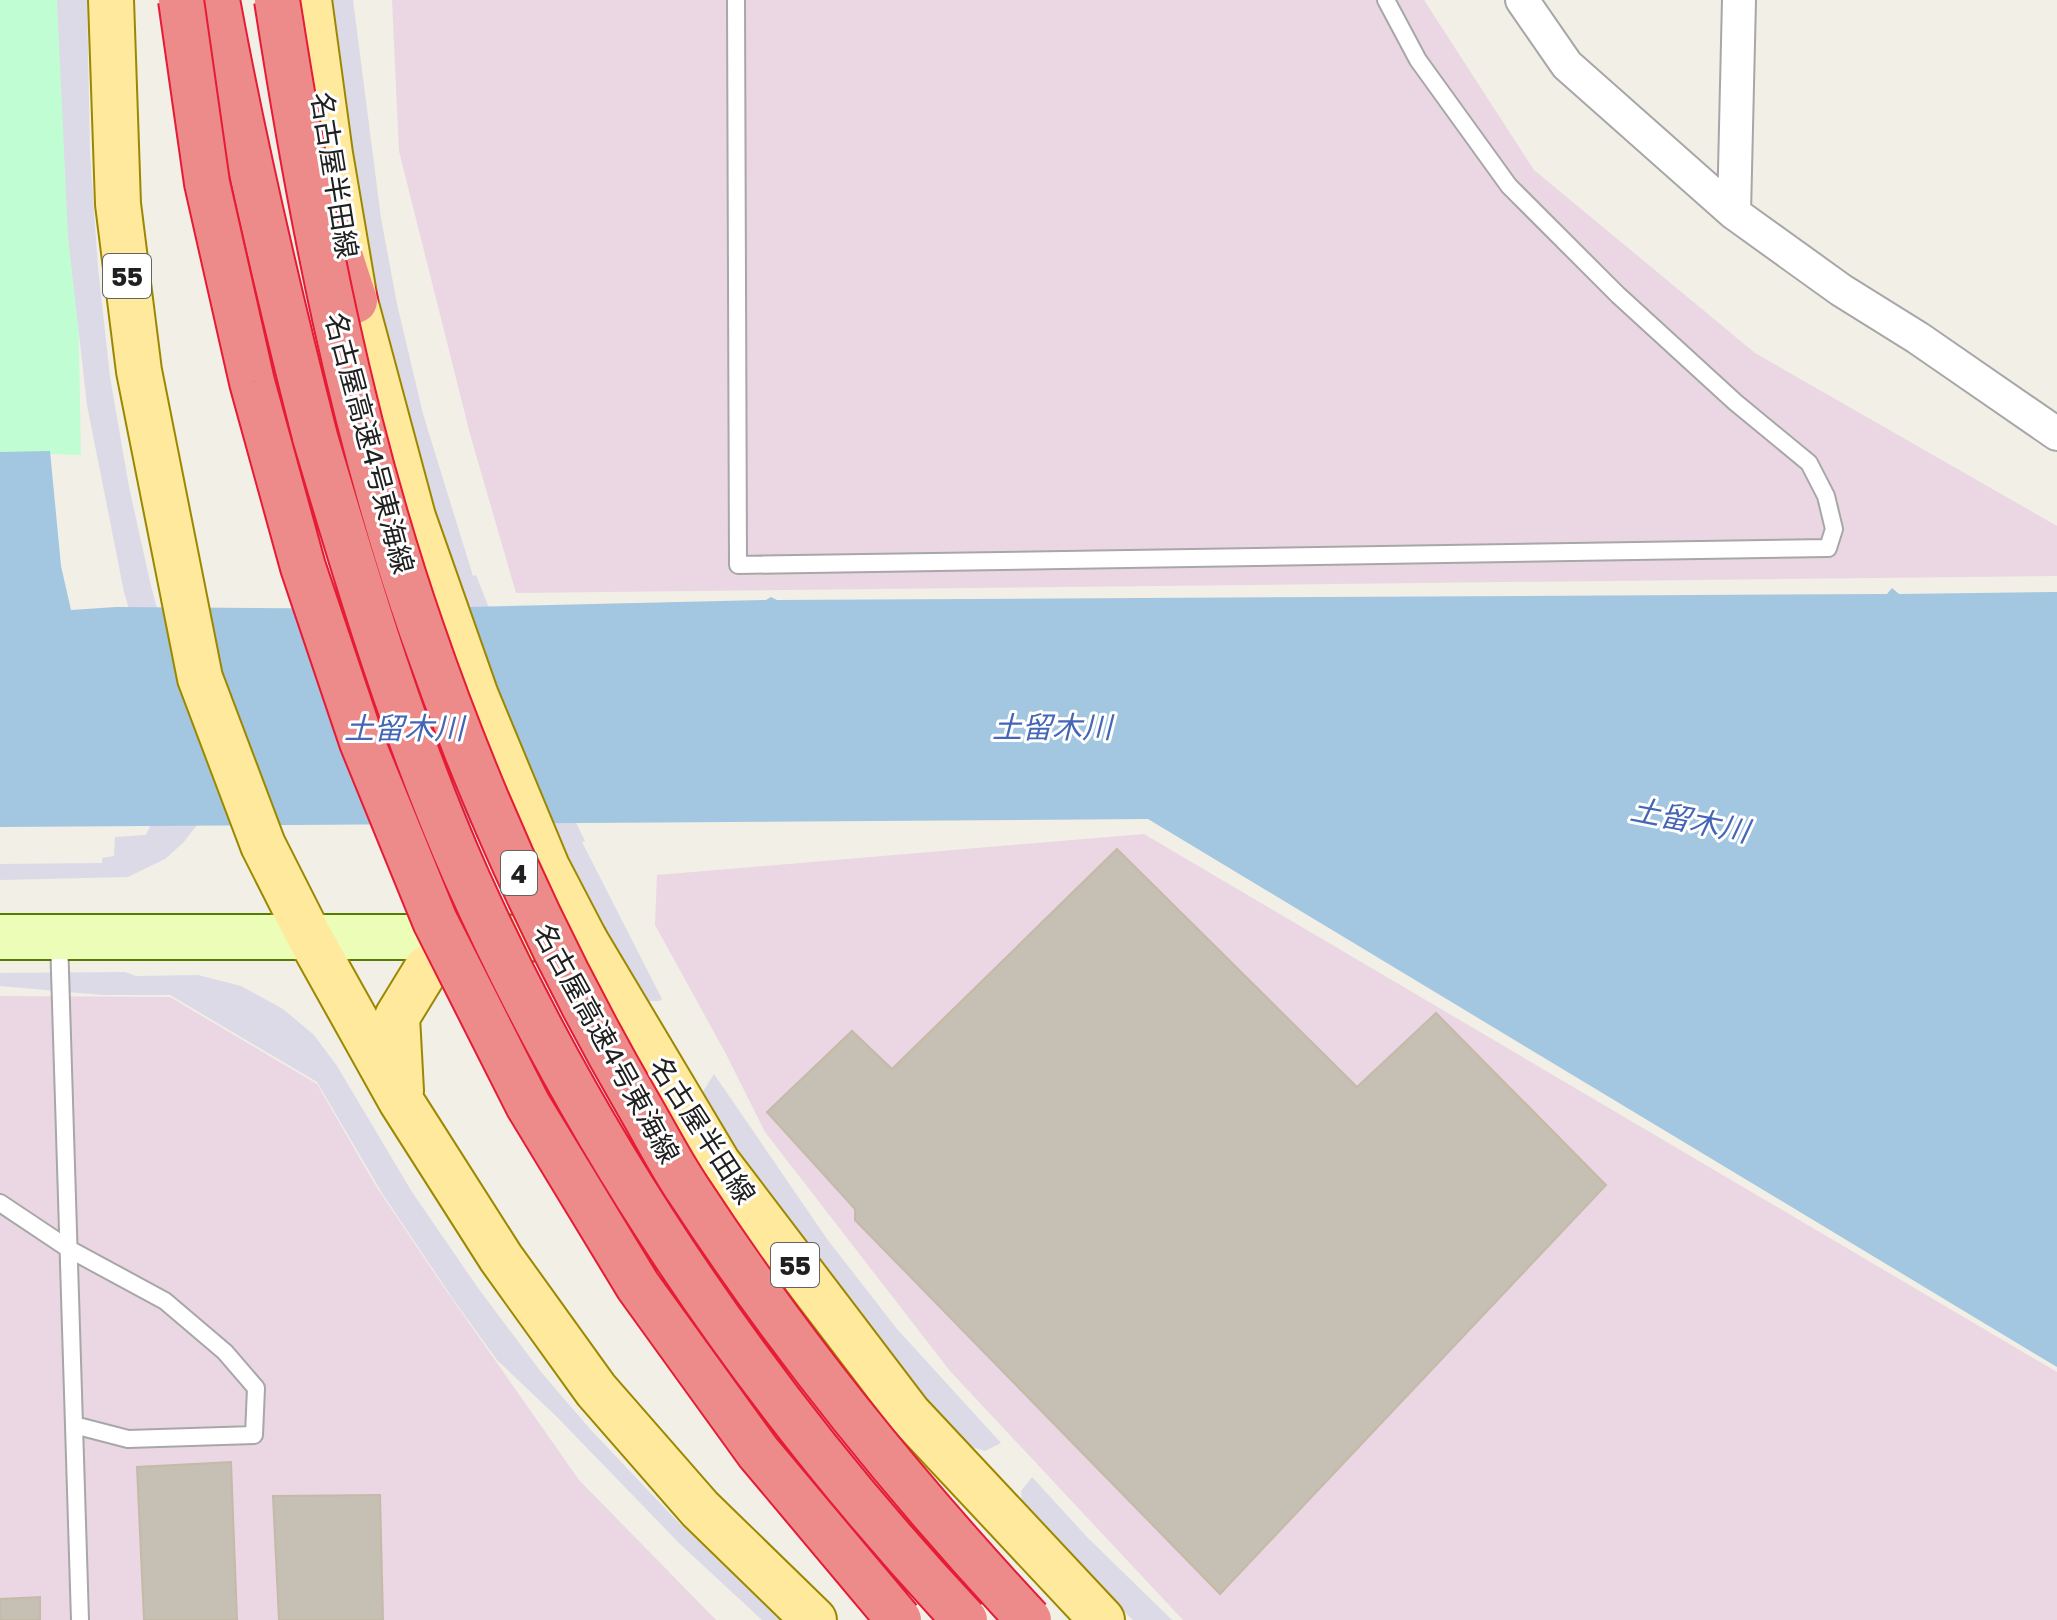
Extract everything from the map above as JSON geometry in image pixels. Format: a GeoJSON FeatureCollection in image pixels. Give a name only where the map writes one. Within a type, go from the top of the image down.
{"type":"FeatureCollection","features":[{"type":"Feature","properties":{"kind":"highway"},"geometry":{"type":"LineString","coordinates":[[181,0],[207,183],[271,454],[303,567],[362,742],[435,921],[528,1105],[638,1286],[758,1452],[899,1620]]}},
{"type":"Feature","properties":{"kind":"highway"},"geometry":{"type":"LineString","coordinates":[[217,0],[271,267],[315,437],[358,585],[401,709],[467,876],[536,1022],[615,1162],[701,1297],[806,1436],[900,1550],[965,1620]]}},
{"type":"Feature","properties":{"kind":"highway"},"geometry":{"type":"LineString","coordinates":[[267,0],[318,187],[355,301]]}},
{"type":"Feature","properties":{"kind":"highway","name":"名古屋高速4号東海線"},"geometry":{"type":"LineString","coordinates":[[277,0],[300,149],[328,285],[375,477],[421,629],[475,772],[536,913],[609,1053],[686,1188],[786,1333],[883,1456],[1029,1620]]}},
{"type":"Feature","properties":{"kind":"main road","name":"55"},"geometry":{"type":"LineString","coordinates":[[111,0],[118,204],[139,371],[200,678],[263,845],[310,938],[401,1101],[501,1258],[596,1390],[700,1509],[814,1620]]}},
{"type":"Feature","properties":{"kind":"main road","name":"名古屋半田線"},"geometry":{"type":"LineString","coordinates":[[309,0],[330,154],[355,301],[413,517],[476,696],[547,867],[585,940],[718,1163],[899,1401],[1102,1620]]}},
{"type":"Feature","properties":{"kind":"main road"},"geometry":{"type":"LineString","coordinates":[[401,1101],[397,1017],[427,968],[496,937]]}},
{"type":"Feature","properties":{"kind":"street"},"geometry":{"type":"LineString","coordinates":[[1522,0],[1567,65],[1734,213],[1841,290],[1918,338],[2057,434]]}},
{"type":"Feature","properties":{"kind":"street"},"geometry":{"type":"LineString","coordinates":[[1734,213],[1739,0]]}},
{"type":"Feature","properties":{"kind":"street"},"geometry":{"type":"LineString","coordinates":[[0,937],[496,937],[585,940]]}},
{"type":"Feature","properties":{"kind":"lane"},"geometry":{"type":"LineString","coordinates":[[736,0],[738,565],[1828,548],[1834,529],[1826,496],[1809,463],[1735,402],[1618,295],[1509,186],[1418,60],[1386,0]]}},
{"type":"Feature","properties":{"kind":"lane"},"geometry":{"type":"LineString","coordinates":[[59,937],[80,1620]]}},
{"type":"Feature","properties":{"kind":"lane"},"geometry":{"type":"LineString","coordinates":[[0,1203],[69,1249],[165,1301],[225,1352],[256,1388],[254,1435],[128,1439],[74,1425]]}},
{"type":"Feature","properties":{"kind":"shaded area"},"geometry":{"type":"Polygon","coordinates":[[[57,0],[87,0],[90,153],[110,377],[129,487],[204,816],[183,843],[165,859],[128,877],[0,880],[0,864],[102,863],[102,858],[114,856],[115,837],[146,835],[176,770],[124,592],[87,405],[68,237],[57,0]]]}},
{"type":"Feature","properties":{"kind":"shaded area"},"geometry":{"type":"Polygon","coordinates":[[[327,0],[353,0],[381,218],[397,304],[423,414],[473,576],[476,575],[564,798],[585,841],[582,842],[662,999],[659,1001],[645,1001],[560,854],[476,660],[376,320],[327,0]]]}},
{"type":"Feature","properties":{"kind":"shaded area"},"geometry":{"type":"Polygon","coordinates":[[[392,0],[1424,0],[1534,170],[1755,353],[2057,526],[2057,576],[516,593],[470,434],[399,151],[392,0]]]}},
{"type":"Feature","properties":{"kind":"shaded area"},"geometry":{"type":"Polygon","coordinates":[[[1144,834],[2057,1372],[2057,1620],[1183,1620],[950,1371],[765,1132],[655,925],[657,875],[1144,834]]]}},
{"type":"Feature","properties":{"kind":"shaded area"},"geometry":{"type":"Polygon","coordinates":[[[125,972],[136,976],[198,975],[241,986],[283,1009],[314,1035],[337,1066],[412,1192],[541,1372],[677,1521],[782,1620],[762,1620],[680,1544],[497,1360],[382,1193],[317,1082],[170,995],[102,995],[0,986],[0,973],[125,972]]]}},
{"type":"Feature","properties":{"kind":"shaded area"},"geometry":{"type":"Polygon","coordinates":[[[0,996],[170,997],[317,1084],[376,1186],[579,1480],[716,1620],[0,1620],[0,996]]]}},
{"type":"Feature","properties":{"kind":"shaded area"},"geometry":{"type":"Polygon","coordinates":[[[714,1074],[827,1239],[897,1329],[1001,1443],[985,1451],[968,1446],[884,1355],[750,1176],[701,1095],[714,1074]]]}},
{"type":"Feature","properties":{"kind":"shaded area"},"geometry":{"type":"Polygon","coordinates":[[[1032,1477],[1087,1537],[1172,1620],[1133,1620],[1068,1556],[1022,1504],[1021,1491],[1032,1477]]]}},
{"type":"Feature","properties":{"kind":"green space"},"geometry":{"type":"Polygon","coordinates":[[[0,0],[72,0],[81,455],[0,452],[0,0]]]}},
{"type":"Feature","properties":{"kind":"water","name":"土留木川"},"geometry":{"type":"Polygon","coordinates":[[[50,451],[61,566],[71,610],[116,607],[386,609],[766,600],[771,597],[777,600],[1887,594],[1892,588],[1899,594],[2057,592],[2057,1367],[1148,819],[0,827],[0,452],[50,451]]]}},
{"type":"Feature","properties":{"kind":"building"},"geometry":{"type":"Polygon","coordinates":[[[1117,849],[1357,1087],[1436,1013],[1606,1185],[1220,1594],[855,1220],[855,1209],[767,1112],[852,1031],[892,1069],[1117,849]]]}},
{"type":"Feature","properties":{"kind":"building"},"geometry":{"type":"Polygon","coordinates":[[[231,1462],[237,1620],[144,1620],[137,1467],[231,1462]]]}},
{"type":"Feature","properties":{"kind":"building"},"geometry":{"type":"Polygon","coordinates":[[[380,1495],[383,1620],[279,1620],[273,1496],[380,1495]]]}},
{"type":"Feature","properties":{"kind":"building"},"geometry":{"type":"Polygon","coordinates":[[[40,1597],[40,1620],[0,1620],[0,1599],[40,1597]]]}}]}
